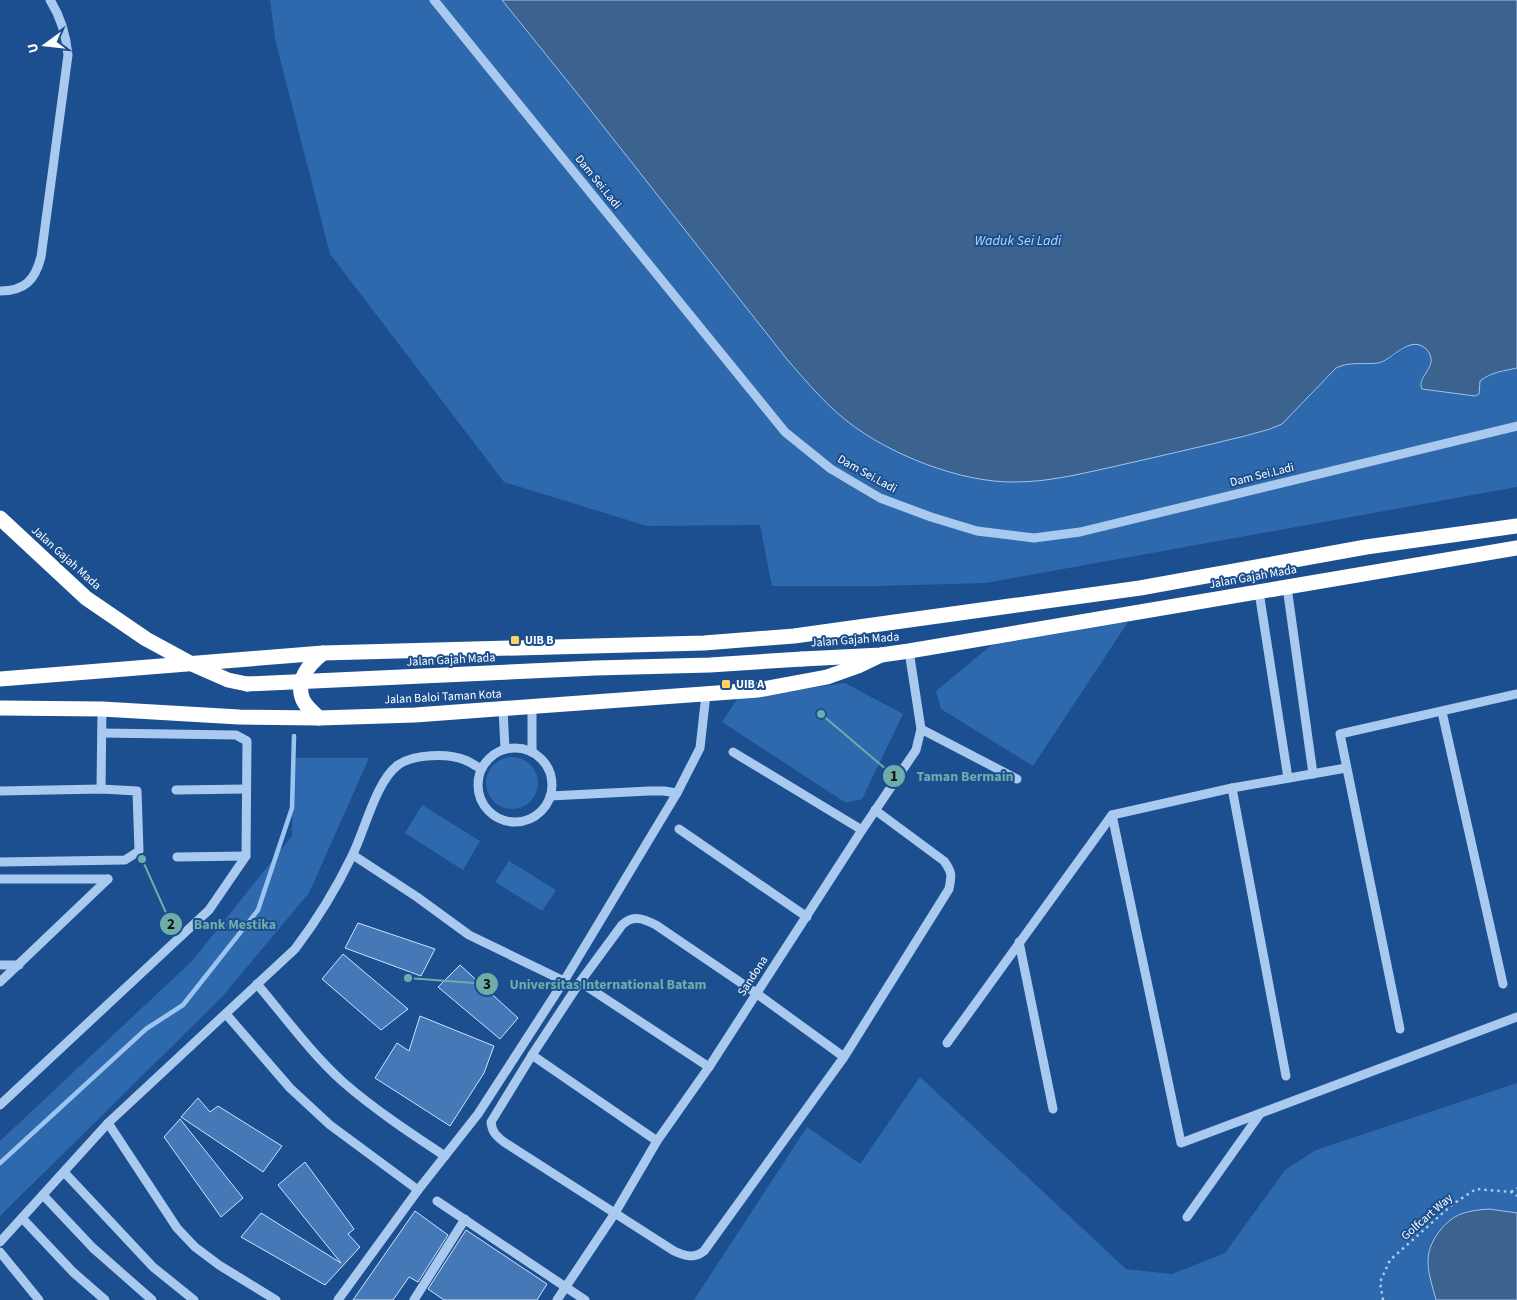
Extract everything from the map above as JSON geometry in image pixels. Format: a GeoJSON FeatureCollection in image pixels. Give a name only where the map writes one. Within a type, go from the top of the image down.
{"type":"FeatureCollection","features":[{"type":"Feature","properties":{"kind":"highway","name":"Jalan Gajah Mada"},"geometry":{"type":"LineString","coordinates":[[0,518],[86,598],[146,639],[192,664],[228,680],[246,684],[596,668],[710,665],[881,655],[909,652],[1517,548]]}},
{"type":"Feature","properties":{"kind":"highway","name":"Jalan Gajah Mada"},"geometry":{"type":"LineString","coordinates":[[0,679],[106,672],[190,663],[323,653],[694,644],[794,636],[1140,588],[1366,547],[1517,526]]}},
{"type":"Feature","properties":{"kind":"highway"},"geometry":{"type":"LineString","coordinates":[[319,718],[303,701],[301,687],[304,673],[310,664],[323,653]]}},
{"type":"Feature","properties":{"kind":"highway","name":"Jalan Baloi Taman Kota"},"geometry":{"type":"LineString","coordinates":[[0,708],[102,709],[238,717],[319,718],[532,708],[758,690],[828,677],[881,655]]}},
{"type":"Feature","properties":{"kind":"street"},"geometry":{"type":"LineString","coordinates":[[0,291],[9,291],[28,284],[37,272],[41,257],[68,55],[66,36],[57,12],[50,0]]}},
{"type":"Feature","properties":{"kind":"street","name":"Dam Sei.Ladi"},"geometry":{"type":"LineString","coordinates":[[434,0],[785,432],[831,469],[889,501],[931,517],[977,531],[1034,538],[1080,532],[1517,426]]}},
{"type":"Feature","properties":{"kind":"street"},"geometry":{"type":"LineString","coordinates":[[1287,587],[1313,774]]}},
{"type":"Feature","properties":{"kind":"street"},"geometry":{"type":"LineString","coordinates":[[1259,592],[1288,778]]}},
{"type":"Feature","properties":{"kind":"street","name":"Sandona"},"geometry":{"type":"LineString","coordinates":[[557,1300],[614,1213],[657,1141],[709,1067],[875,810],[916,750],[921,729],[909,652]]}},
{"type":"Feature","properties":{"kind":"street"},"geometry":{"type":"LineString","coordinates":[[338,1300],[418,1190],[478,1114],[564,981],[677,794],[700,748],[706,694]]}},
{"type":"Feature","properties":{"kind":"street"},"geometry":{"type":"LineString","coordinates":[[1400,1029],[1340,734],[1517,694]]}},
{"type":"Feature","properties":{"kind":"street"},"geometry":{"type":"LineString","coordinates":[[532,708],[532,752]]}},
{"type":"Feature","properties":{"kind":"street"},"geometry":{"type":"LineString","coordinates":[[101,789],[102,709]]}},
{"type":"Feature","properties":{"kind":"street"},"geometry":{"type":"LineString","coordinates":[[503,709],[505,749]]}},
{"type":"Feature","properties":{"kind":"street"},"geometry":{"type":"LineString","coordinates":[[1442,712],[1503,984]]}},
{"type":"Feature","properties":{"kind":"street"},"geometry":{"type":"LineString","coordinates":[[921,729],[1017,779]]}},
{"type":"Feature","properties":{"kind":"street"},"geometry":{"type":"LineString","coordinates":[[0,1105],[209,910],[246,856],[247,741],[236,735],[102,733]]}},
{"type":"Feature","properties":{"kind":"street"},"geometry":{"type":"LineString","coordinates":[[518,748],[532,752],[542,760],[549,771],[552,783],[550,796],[545,807],[536,816],[525,821],[501,820],[483,804],[478,793],[481,769],[491,757],[505,749],[518,748]]}},
{"type":"Feature","properties":{"kind":"street"},"geometry":{"type":"LineString","coordinates":[[733,752],[862,830]]}},
{"type":"Feature","properties":{"kind":"street"},"geometry":{"type":"LineString","coordinates":[[0,1242],[108,1123],[295,949],[315,923],[353,855],[385,778],[399,764],[414,758],[442,755],[464,759],[481,769]]}},
{"type":"Feature","properties":{"kind":"street"},"geometry":{"type":"LineString","coordinates":[[947,1043],[1112,815],[1232,788],[1346,768]]}},
{"type":"Feature","properties":{"kind":"street"},"geometry":{"type":"LineString","coordinates":[[1232,788],[1286,1076]]}},
{"type":"Feature","properties":{"kind":"street"},"geometry":{"type":"LineString","coordinates":[[0,790],[101,789],[137,791],[139,851],[125,860],[0,862]]}},
{"type":"Feature","properties":{"kind":"street"},"geometry":{"type":"LineString","coordinates":[[176,790],[246,789]]}},
{"type":"Feature","properties":{"kind":"street"},"geometry":{"type":"LineString","coordinates":[[550,796],[649,791],[664,791],[677,794]]}},
{"type":"Feature","properties":{"kind":"street"},"geometry":{"type":"LineString","coordinates":[[844,1056],[656,925],[639,918],[627,920],[580,982],[532,1055],[491,1122],[492,1130],[504,1142],[674,1252],[684,1256],[698,1255],[704,1250],[844,1056],[950,888],[952,876],[949,868],[937,854],[875,810]]}},
{"type":"Feature","properties":{"kind":"street"},"geometry":{"type":"LineString","coordinates":[[1112,815],[1182,1143],[1517,1017]]}},
{"type":"Feature","properties":{"kind":"street"},"geometry":{"type":"LineString","coordinates":[[679,829],[807,917]]}},
{"type":"Feature","properties":{"kind":"street"},"geometry":{"type":"LineString","coordinates":[[353,855],[417,897],[469,936],[564,981]]}},
{"type":"Feature","properties":{"kind":"street"},"geometry":{"type":"LineString","coordinates":[[177,857],[246,856]]}},
{"type":"Feature","properties":{"kind":"street"},"geometry":{"type":"LineString","coordinates":[[0,879],[108,879],[0,982]]}},
{"type":"Feature","properties":{"kind":"street"},"geometry":{"type":"LineString","coordinates":[[1019,942],[1053,1109]]}},
{"type":"Feature","properties":{"kind":"street"},"geometry":{"type":"LineString","coordinates":[[0,965],[19,965]]}},
{"type":"Feature","properties":{"kind":"street"},"geometry":{"type":"LineString","coordinates":[[580,982],[709,1067]]}},
{"type":"Feature","properties":{"kind":"street"},"geometry":{"type":"LineString","coordinates":[[257,984],[324,1064],[342,1081],[360,1096],[445,1156]]}},
{"type":"Feature","properties":{"kind":"street"},"geometry":{"type":"LineString","coordinates":[[226,1014],[290,1088],[330,1125],[418,1190]]}},
{"type":"Feature","properties":{"kind":"street"},"geometry":{"type":"LineString","coordinates":[[532,1055],[657,1141]]}},
{"type":"Feature","properties":{"kind":"street"},"geometry":{"type":"LineString","coordinates":[[1187,1217],[1260,1114]]}},
{"type":"Feature","properties":{"kind":"street"},"geometry":{"type":"LineString","coordinates":[[108,1123],[177,1228],[194,1247],[219,1265],[276,1300]]}},
{"type":"Feature","properties":{"kind":"street"},"geometry":{"type":"LineString","coordinates":[[64,1172],[153,1267],[194,1300]]}},
{"type":"Feature","properties":{"kind":"street"},"geometry":{"type":"LineString","coordinates":[[43,1195],[93,1248],[152,1300]]}},
{"type":"Feature","properties":{"kind":"street"},"geometry":{"type":"LineString","coordinates":[[437,1201],[585,1300]]}},
{"type":"Feature","properties":{"kind":"street"},"geometry":{"type":"LineString","coordinates":[[22,1218],[73,1272],[105,1300]]}},
{"type":"Feature","properties":{"kind":"street"},"geometry":{"type":"LineString","coordinates":[[417,1299],[465,1219]]}},
{"type":"Feature","properties":{"kind":"street"},"geometry":{"type":"LineString","coordinates":[[0,1252],[39,1300]]}},
{"type":"Feature","properties":{"kind":"path"},"geometry":{"type":"LineString","coordinates":[[1511,1192],[1517,1188]]}},
{"type":"Feature","properties":{"kind":"path","name":"Golfcart Way"},"geometry":{"type":"LineString","coordinates":[[1383,1300],[1380,1282],[1390,1260],[1453,1204],[1476,1189],[1511,1192],[1517,1196]]}},
{"type":"Feature","properties":{"kind":"shaded area"},"geometry":{"type":"Polygon","coordinates":[[[270,0],[502,0],[786,358],[817,393],[902,454],[937,468],[976,478],[1245,436],[1282,424],[1336,368],[1349,364],[1390,358],[1408,346],[1417,344],[1427,349],[1431,360],[1430,367],[1420,385],[1479,394],[1480,381],[1484,378],[1498,372],[1517,368],[1517,487],[986,583],[772,586],[760,525],[647,526],[504,482],[330,254],[275,39],[270,0]]]}},
{"type":"Feature","properties":{"kind":"shaded area"},"geometry":{"type":"Polygon","coordinates":[[[1128,622],[1033,766],[941,709],[936,691],[990,646],[1026,634],[1128,622]]]}},
{"type":"Feature","properties":{"kind":"shaded area"},"geometry":{"type":"Polygon","coordinates":[[[845,683],[903,714],[862,799],[846,803],[722,722],[738,698],[845,683]]]}},
{"type":"Feature","properties":{"kind":"shaded area"},"geometry":{"type":"Polygon","coordinates":[[[507,757],[517,757],[531,764],[538,778],[538,788],[531,802],[517,809],[507,809],[497,805],[490,798],[486,788],[486,778],[490,768],[497,761],[507,757]]]}},
{"type":"Feature","properties":{"kind":"shaded area"},"geometry":{"type":"Polygon","coordinates":[[[293,758],[369,758],[309,893],[222,997],[0,1216],[0,1141],[192,961],[292,836],[293,758]]]}},
{"type":"Feature","properties":{"kind":"shaded area"},"geometry":{"type":"Polygon","coordinates":[[[422,805],[480,841],[463,870],[405,833],[422,805]]]}},
{"type":"Feature","properties":{"kind":"shaded area"},"geometry":{"type":"Polygon","coordinates":[[[509,861],[556,890],[542,911],[495,882],[509,861]]]}},
{"type":"Feature","properties":{"kind":"shaded area"},"geometry":{"type":"Polygon","coordinates":[[[920,1077],[1126,1269],[1172,1274],[1225,1253],[1285,1170],[1316,1150],[1517,1083],[1517,1300],[694,1300],[807,1127],[860,1164],[920,1077]]]}},
{"type":"Feature","properties":{"kind":"water","name":"Waduk Sei Ladi"},"geometry":{"type":"Polygon","coordinates":[[[502,0],[1517,0],[1517,368],[1498,372],[1484,378],[1480,381],[1479,394],[1475,396],[1422,389],[1422,381],[1430,366],[1431,358],[1425,348],[1413,344],[1378,363],[1351,364],[1336,368],[1282,424],[1245,436],[1088,472],[1040,481],[1015,482],[972,478],[926,464],[883,445],[864,433],[830,407],[815,391],[786,358],[502,0]]]}},
{"type":"Feature","properties":{"kind":"water"},"geometry":{"type":"Polygon","coordinates":[[[1489,1209],[1517,1213],[1517,1300],[1436,1300],[1428,1262],[1429,1251],[1434,1239],[1453,1218],[1472,1211],[1489,1209]]]}},
{"type":"Feature","properties":{"kind":"building"},"geometry":{"type":"Polygon","coordinates":[[[358,923],[435,949],[421,976],[345,948],[358,923]]]}},
{"type":"Feature","properties":{"kind":"building"},"geometry":{"type":"Polygon","coordinates":[[[343,954],[408,1009],[381,1030],[322,979],[343,954]]]}},
{"type":"Feature","properties":{"kind":"building"},"geometry":{"type":"Polygon","coordinates":[[[460,965],[518,1018],[500,1039],[438,987],[460,965]]]}},
{"type":"Feature","properties":{"kind":"building"},"geometry":{"type":"Polygon","coordinates":[[[420,1016],[494,1046],[484,1073],[450,1126],[375,1078],[397,1043],[409,1051],[420,1016]]]}},
{"type":"Feature","properties":{"kind":"building"},"geometry":{"type":"Polygon","coordinates":[[[198,1098],[210,1112],[218,1106],[282,1146],[263,1172],[181,1117],[198,1098]]]}},
{"type":"Feature","properties":{"kind":"building"},"geometry":{"type":"Polygon","coordinates":[[[180,1119],[243,1198],[221,1217],[164,1137],[180,1119]]]}},
{"type":"Feature","properties":{"kind":"building"},"geometry":{"type":"Polygon","coordinates":[[[305,1162],[354,1229],[348,1234],[360,1247],[325,1285],[241,1237],[261,1213],[341,1263],[278,1185],[305,1162]]]}},
{"type":"Feature","properties":{"kind":"building"},"geometry":{"type":"Polygon","coordinates":[[[415,1211],[448,1235],[418,1282],[409,1277],[393,1300],[353,1300],[415,1211]]]}},
{"type":"Feature","properties":{"kind":"building"},"geometry":{"type":"Polygon","coordinates":[[[466,1230],[547,1284],[537,1300],[444,1300],[428,1289],[466,1230]]]}},
{"type":"Feature","properties":{"kind":"waterway"},"geometry":{"type":"LineString","coordinates":[[0,1163],[146,1029],[183,1005],[258,910],[292,808],[294,736]]}},
{"type":"Feature","properties":{"kind":"place","name":"UIB B"},"geometry":{"type":"Point","coordinates":[515,640]}},
{"type":"Feature","properties":{"kind":"place","name":"UIB A"},"geometry":{"type":"Point","coordinates":[726,684]}},
{"type":"Feature","properties":{"kind":"place","name":"Taman Bermain"},"geometry":{"type":"Point","coordinates":[821,714]}},
{"type":"Feature","properties":{"kind":"place","name":"Bank Mestika"},"geometry":{"type":"Point","coordinates":[142,859]}},
{"type":"Feature","properties":{"kind":"place","name":"Universitas International Batam"},"geometry":{"type":"Point","coordinates":[408,978]}}]}
